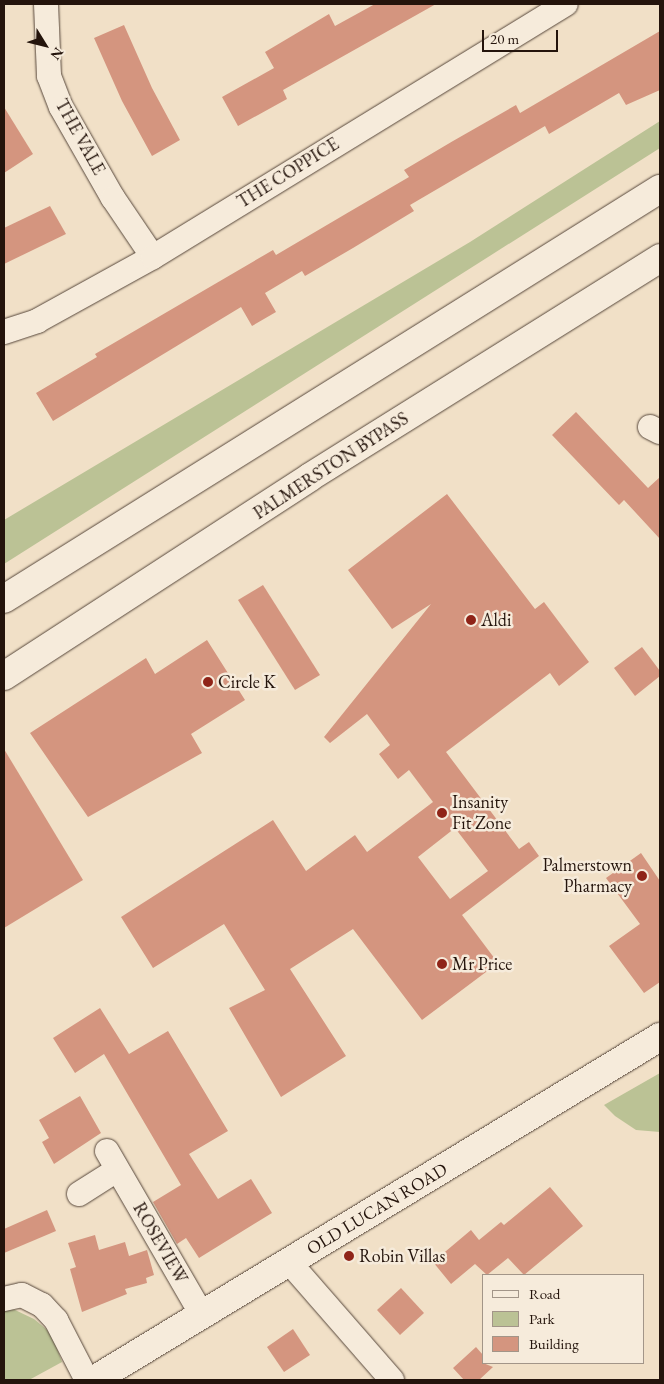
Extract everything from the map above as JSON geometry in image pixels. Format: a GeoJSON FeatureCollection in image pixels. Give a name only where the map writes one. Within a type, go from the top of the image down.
{"type":"FeatureCollection","features":[{"type":"Feature","properties":{"kind":"main road"},"geometry":{"type":"LineString","coordinates":[[4,599],[660,189]]}},
{"type":"Feature","properties":{"kind":"main road","name":"PALMERSTON BYPASS"},"geometry":{"type":"LineString","coordinates":[[4,676],[148,585],[310,477],[660,258]]}},
{"type":"Feature","properties":{"kind":"main road","name":"OLD LUCAN ROAD"},"geometry":{"type":"LineString","coordinates":[[94,1380],[660,1037]]}},
{"type":"Feature","properties":{"kind":"street","name":"THE VALE"},"geometry":{"type":"LineString","coordinates":[[46,4],[49,76],[60,107],[113,198],[153,257]]}},
{"type":"Feature","properties":{"kind":"street","name":"THE COPPICE"},"geometry":{"type":"LineString","coordinates":[[4,332],[37,320],[153,257],[537,12],[566,4]]}},
{"type":"Feature","properties":{"kind":"street","name":"ROSEVIEW"},"geometry":{"type":"LineString","coordinates":[[79,1194],[112,1161],[202,1315]]}},
{"type":"Feature","properties":{"kind":"street"},"geometry":{"type":"LineString","coordinates":[[289,1262],[392,1380]]}},
{"type":"Feature","properties":{"kind":"street"},"geometry":{"type":"LineString","coordinates":[[4,1299],[22,1295],[42,1305],[56,1320],[87,1380]]}},
{"type":"Feature","properties":{"kind":"green space"},"geometry":{"type":"Polygon","coordinates":[[[660,121],[660,148],[4,564],[4,520],[470,242],[660,121]]]}},
{"type":"Feature","properties":{"kind":"green space"},"geometry":{"type":"Polygon","coordinates":[[[660,1073],[660,1132],[636,1130],[615,1116],[604,1105],[660,1073]]]}},
{"type":"Feature","properties":{"kind":"green space"},"geometry":{"type":"Polygon","coordinates":[[[4,1309],[13,1309],[34,1319],[52,1334],[62,1362],[29,1380],[4,1380],[4,1309]]]}},
{"type":"Feature","properties":{"kind":"building"},"geometry":{"type":"Polygon","coordinates":[[[375,4],[436,4],[283,90],[287,99],[238,126],[222,97],[274,68],[265,52],[329,14],[335,26],[375,4]]]}},
{"type":"Feature","properties":{"kind":"building"},"geometry":{"type":"Polygon","coordinates":[[[124,25],[152,88],[180,140],[152,156],[122,101],[94,38],[124,25]]]}},
{"type":"Feature","properties":{"kind":"building"},"geometry":{"type":"Polygon","coordinates":[[[660,31],[660,90],[626,105],[619,93],[549,134],[545,126],[410,205],[414,211],[353,248],[305,276],[302,271],[265,293],[276,312],[252,326],[241,307],[53,421],[36,393],[97,357],[95,354],[273,250],[276,255],[409,177],[404,170],[453,141],[516,105],[520,113],[660,31]]]}},
{"type":"Feature","properties":{"kind":"building"},"geometry":{"type":"Polygon","coordinates":[[[4,107],[33,154],[4,173],[4,107]]]}},
{"type":"Feature","properties":{"kind":"building"},"geometry":{"type":"Polygon","coordinates":[[[50,206],[66,234],[4,264],[4,228],[50,206]]]}},
{"type":"Feature","properties":{"kind":"building"},"geometry":{"type":"Polygon","coordinates":[[[576,412],[648,488],[660,477],[660,539],[624,500],[619,505],[552,435],[576,412]]]}},
{"type":"Feature","properties":{"kind":"building"},"geometry":{"type":"Polygon","coordinates":[[[447,494],[535,609],[544,602],[589,662],[559,686],[550,673],[446,752],[519,849],[529,842],[539,856],[462,915],[498,963],[422,1020],[353,929],[290,969],[346,1056],[281,1097],[229,1008],[265,990],[224,924],[153,968],[121,917],[273,820],[306,871],[355,835],[367,852],[433,802],[409,770],[398,779],[379,754],[390,745],[367,714],[330,743],[324,737],[431,604],[392,629],[348,570],[447,494]],[[455,828],[418,857],[450,899],[488,871],[455,828]]]}},
{"type":"Feature","properties":{"kind":"building"},"geometry":{"type":"Polygon","coordinates":[[[263,585],[320,675],[295,690],[238,600],[263,585]]]}},
{"type":"Feature","properties":{"kind":"building"},"geometry":{"type":"Polygon","coordinates":[[[207,640],[245,700],[191,734],[202,753],[88,817],[30,733],[146,658],[155,674],[207,640]]]}},
{"type":"Feature","properties":{"kind":"building"},"geometry":{"type":"Polygon","coordinates":[[[642,647],[660,671],[660,676],[635,696],[614,668],[642,647]]]}},
{"type":"Feature","properties":{"kind":"building"},"geometry":{"type":"Polygon","coordinates":[[[4,749],[83,880],[4,928],[4,749]]]}},
{"type":"Feature","properties":{"kind":"building"},"geometry":{"type":"Polygon","coordinates":[[[641,853],[660,881],[660,982],[644,993],[609,946],[640,924],[606,878],[641,853]]]}},
{"type":"Feature","properties":{"kind":"building"},"geometry":{"type":"Polygon","coordinates":[[[100,1008],[129,1054],[168,1031],[228,1131],[189,1154],[218,1199],[251,1179],[272,1213],[199,1258],[186,1238],[177,1244],[153,1202],[181,1185],[104,1054],[75,1073],[53,1038],[100,1008]]]}},
{"type":"Feature","properties":{"kind":"building"},"geometry":{"type":"Polygon","coordinates":[[[80,1096],[101,1133],[54,1164],[42,1142],[49,1138],[39,1120],[80,1096]]]}},
{"type":"Feature","properties":{"kind":"building"},"geometry":{"type":"Polygon","coordinates":[[[550,1187],[583,1226],[525,1274],[508,1258],[488,1274],[475,1264],[451,1284],[433,1262],[471,1230],[479,1240],[501,1222],[504,1225],[550,1187]]]}},
{"type":"Feature","properties":{"kind":"building"},"geometry":{"type":"Polygon","coordinates":[[[47,1210],[56,1231],[4,1253],[4,1229],[47,1210]]]}},
{"type":"Feature","properties":{"kind":"building"},"geometry":{"type":"Polygon","coordinates":[[[95,1235],[99,1250],[125,1242],[129,1256],[147,1250],[154,1275],[146,1278],[147,1283],[125,1289],[127,1294],[82,1312],[70,1269],[76,1267],[68,1243],[95,1235]]]}},
{"type":"Feature","properties":{"kind":"building"},"geometry":{"type":"Polygon","coordinates":[[[401,1288],[424,1313],[400,1335],[377,1310],[401,1288]]]}},
{"type":"Feature","properties":{"kind":"building"},"geometry":{"type":"Polygon","coordinates":[[[293,1329],[310,1355],[284,1372],[267,1347],[293,1329]]]}},
{"type":"Feature","properties":{"kind":"building"},"geometry":{"type":"Polygon","coordinates":[[[476,1347],[482,1354],[482,1364],[493,1367],[479,1380],[464,1380],[453,1368],[476,1347]]]}},
{"type":"Feature","properties":{"kind":"place","name":"Aldi"},"geometry":{"type":"Point","coordinates":[471,620]}},
{"type":"Feature","properties":{"kind":"place","name":"Circle K"},"geometry":{"type":"Point","coordinates":[208,682]}},
{"type":"Feature","properties":{"kind":"place","name":"Insanity Fit Zone"},"geometry":{"type":"Point","coordinates":[442,813]}},
{"type":"Feature","properties":{"kind":"place","name":"Palmerstown Pharmacy"},"geometry":{"type":"Point","coordinates":[642,876]}},
{"type":"Feature","properties":{"kind":"place","name":"Mr Price"},"geometry":{"type":"Point","coordinates":[442,964]}},
{"type":"Feature","properties":{"kind":"place","name":"Robin Villas"},"geometry":{"type":"Point","coordinates":[349,1256]}}]}
